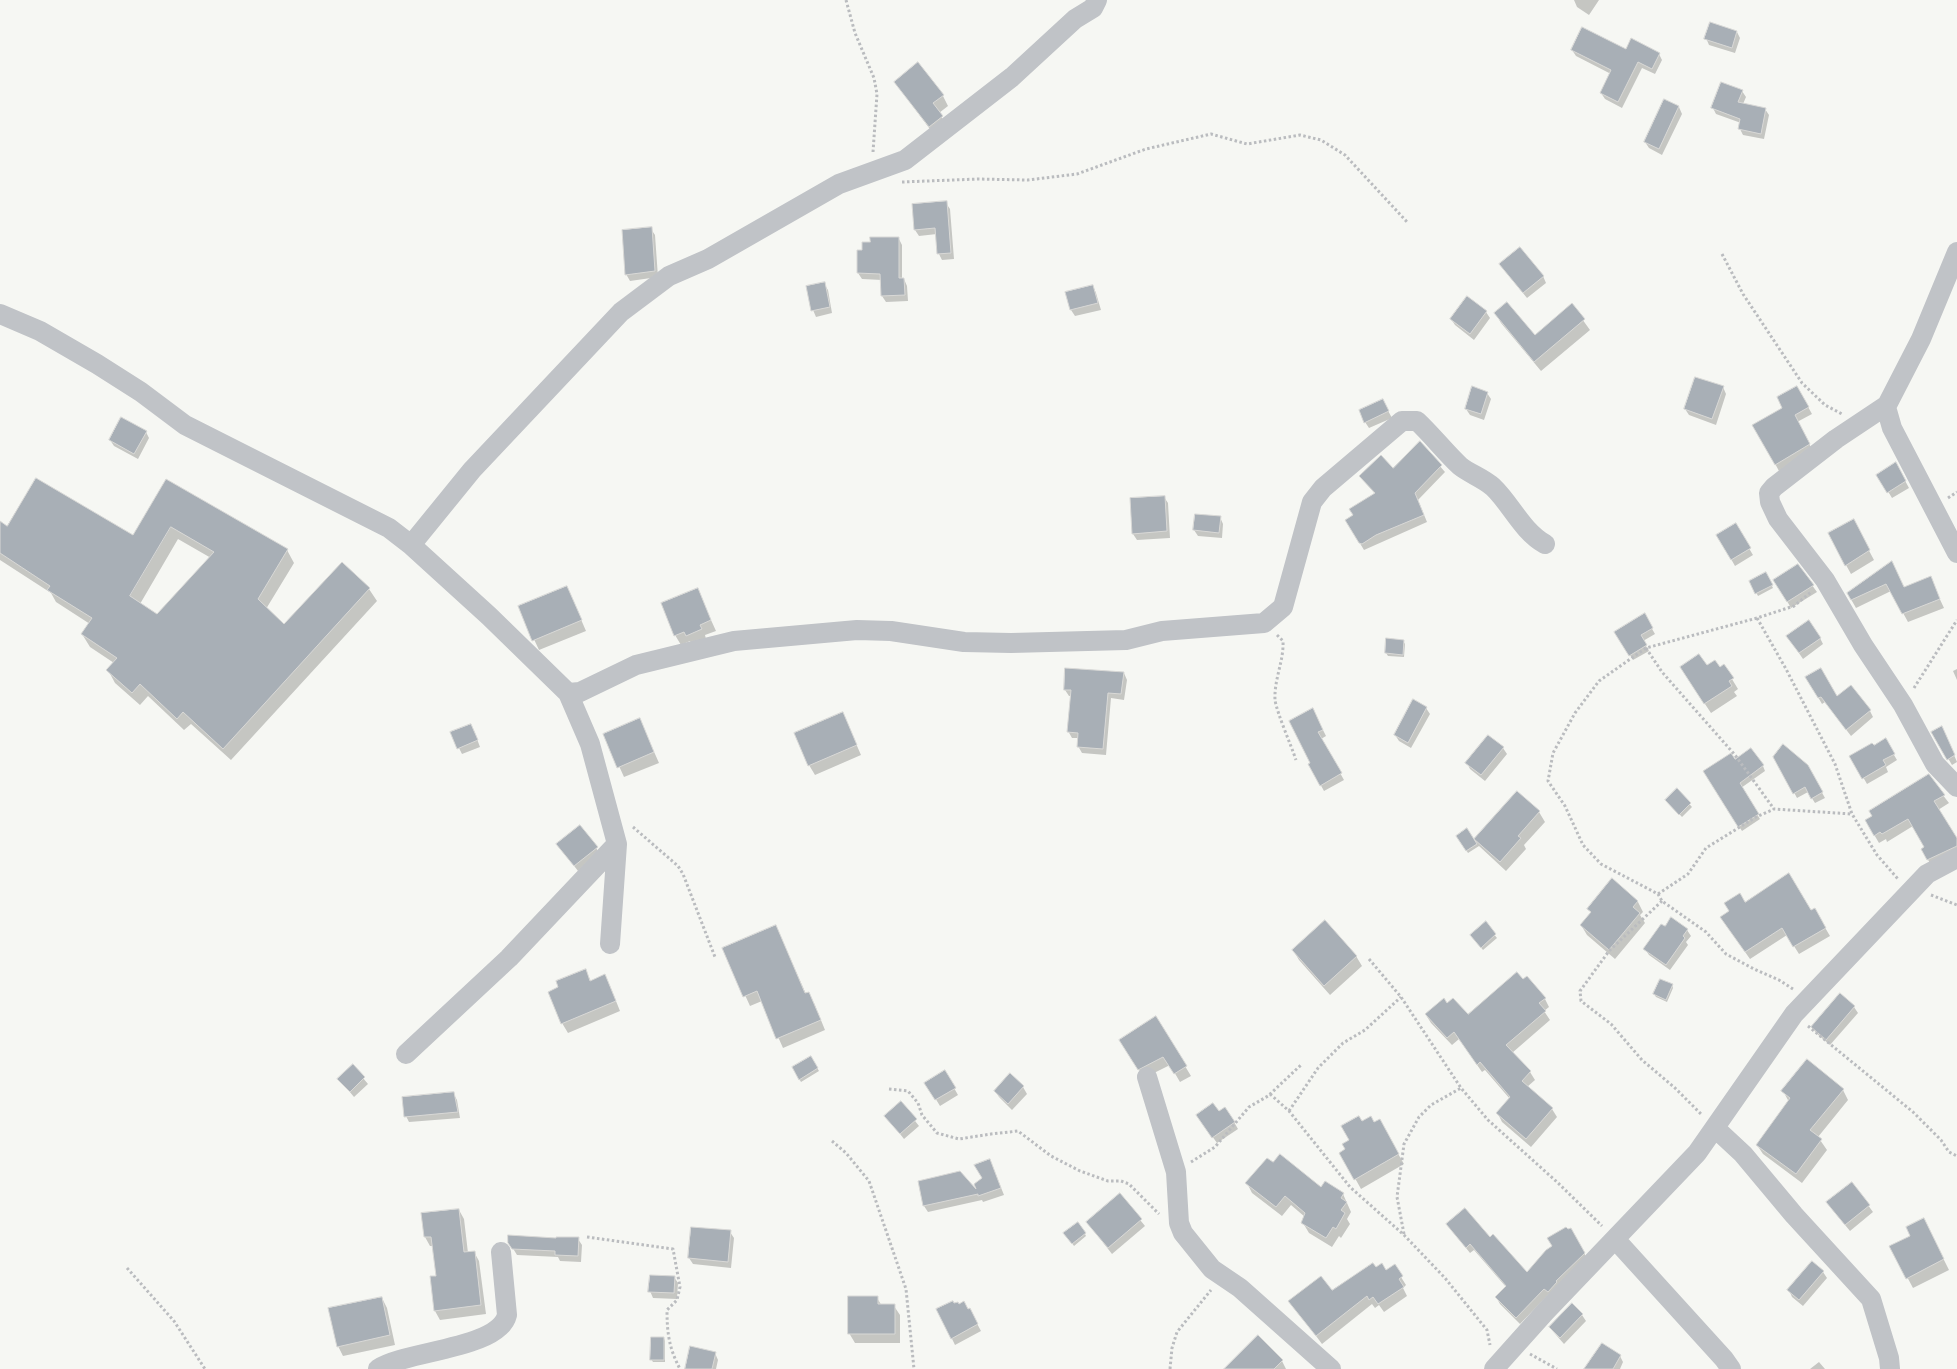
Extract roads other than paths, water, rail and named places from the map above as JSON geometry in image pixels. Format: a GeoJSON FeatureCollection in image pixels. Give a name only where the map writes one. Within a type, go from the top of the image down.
{"type":"FeatureCollection","features":[{"type":"Feature","properties":{"kind":"street"},"geometry":{"type":"LineString","coordinates":[[411,545],[472,470],[621,312],[669,276],[708,259],[839,184],[906,160],[1012,77],[1075,19],[1093,8],[1097,0]]}},
{"type":"Feature","properties":{"kind":"street"},"geometry":{"type":"LineString","coordinates":[[1957,252],[1921,339],[1886,407],[1892,428],[1957,553]]}},
{"type":"Feature","properties":{"kind":"street"},"geometry":{"type":"LineString","coordinates":[[0,314],[40,331],[98,364],[141,392],[184,425],[389,528],[411,545],[489,616],[568,693],[590,744],[617,844],[610,944]]}},
{"type":"Feature","properties":{"kind":"street"},"geometry":{"type":"LineString","coordinates":[[1887,405],[1836,439],[1774,487],[1769,493],[1770,502],[1778,519],[1824,580],[1903,706],[1935,764],[1957,787]]}},
{"type":"Feature","properties":{"kind":"street"},"geometry":{"type":"LineString","coordinates":[[568,693],[580,692],[636,665],[734,640],[857,630],[891,631],[964,642],[1116,641],[1162,632],[1264,623],[1284,607],[1312,502],[1323,488],[1402,421],[1417,421],[1460,466],[1492,487],[1527,529],[1545,544]]}},
{"type":"Feature","properties":{"kind":"street"},"geometry":{"type":"LineString","coordinates":[[406,1054],[509,958],[617,844]]}},
{"type":"Feature","properties":{"kind":"street"},"geometry":{"type":"LineString","coordinates":[[1492,1360],[1514,1346],[1696,1154],[1794,1014],[1927,874],[1957,858]]}},
{"type":"Feature","properties":{"kind":"street"},"geometry":{"type":"LineString","coordinates":[[1147,1078],[1176,1172],[1179,1224],[1183,1233],[1212,1269],[1240,1288],[1331,1369]]}},
{"type":"Feature","properties":{"kind":"street"},"geometry":{"type":"LineString","coordinates":[[1715,1128],[1742,1154],[1794,1215],[1871,1299],[1889,1358],[1890,1369]]}},
{"type":"Feature","properties":{"kind":"street"},"geometry":{"type":"LineString","coordinates":[[1615,1239],[1731,1369]]}},
{"type":"Feature","properties":{"kind":"street"},"geometry":{"type":"LineString","coordinates":[[378,1369],[479,1339],[500,1328],[507,1315],[500,1252]]}}]}
